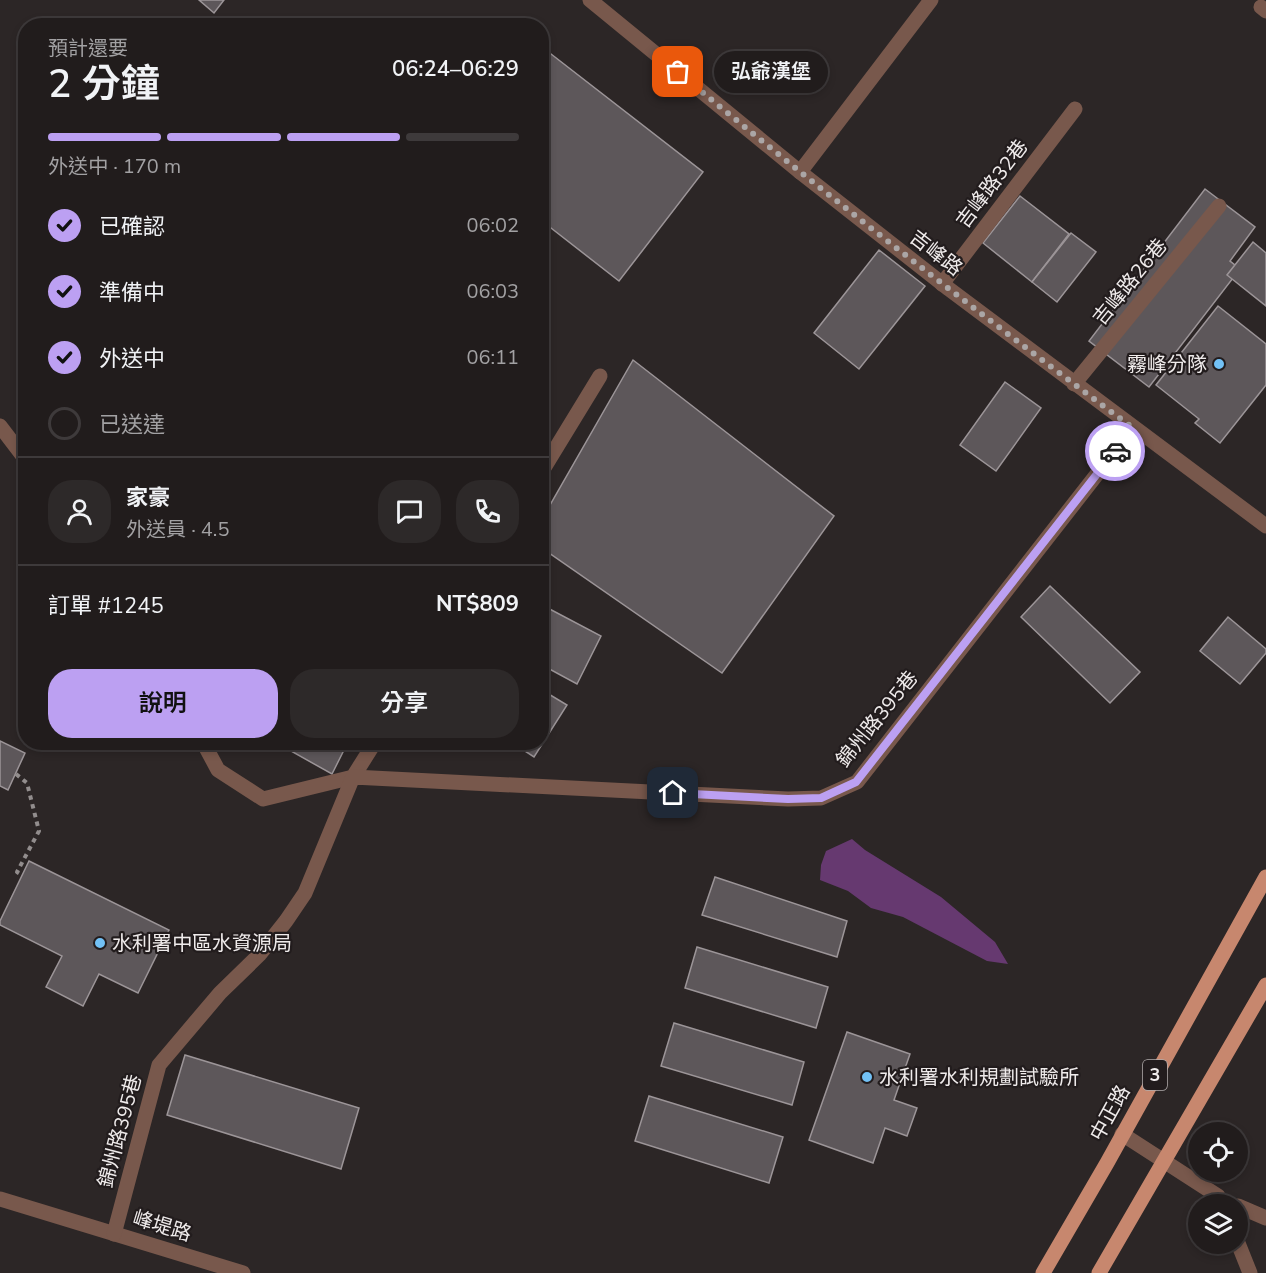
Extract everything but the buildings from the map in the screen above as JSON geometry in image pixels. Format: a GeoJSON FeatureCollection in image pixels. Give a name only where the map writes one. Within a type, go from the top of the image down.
{"type":"FeatureCollection","features":[{"type":"Feature","properties":{"kind":"main road","name":"中正路"},"geometry":{"type":"LineString","coordinates":[[1043,1273],[1266,877]]}},
{"type":"Feature","properties":{"kind":"main road"},"geometry":{"type":"LineString","coordinates":[[1099,1273],[1266,985]]}},
{"type":"Feature","properties":{"kind":"street","name":"吉峰路"},"geometry":{"type":"LineString","coordinates":[[590,0],[800,172],[942,284],[1266,526]]}},
{"type":"Feature","properties":{"kind":"street"},"geometry":{"type":"LineString","coordinates":[[800,172],[931,0]]}},
{"type":"Feature","properties":{"kind":"street","name":"吉峰路32巷"},"geometry":{"type":"LineString","coordinates":[[942,284],[1075,108]]}},
{"type":"Feature","properties":{"kind":"street","name":"吉峰路26巷"},"geometry":{"type":"LineString","coordinates":[[1074,384],[1219,206]]}},
{"type":"Feature","properties":{"kind":"street"},"geometry":{"type":"LineString","coordinates":[[549,460],[600,376]]}},
{"type":"Feature","properties":{"kind":"street"},"geometry":{"type":"LineString","coordinates":[[0,426],[18,450]]}},
{"type":"Feature","properties":{"kind":"street","name":"錦州路395巷"},"geometry":{"type":"LineString","coordinates":[[207,750],[218,770],[263,799],[353,777],[788,799],[821,798],[856,782],[1133,428]]}},
{"type":"Feature","properties":{"kind":"street","name":"錦州路395巷"},"geometry":{"type":"LineString","coordinates":[[114,1234],[159,1065],[220,993],[259,955],[305,893],[353,777],[370,750]]}},
{"type":"Feature","properties":{"kind":"street"},"geometry":{"type":"LineString","coordinates":[[1122,1134],[1211,1194]]}},
{"type":"Feature","properties":{"kind":"street","name":"峰堤路"},"geometry":{"type":"LineString","coordinates":[[0,1198],[243,1273]]}},
{"type":"Feature","properties":{"kind":"street"},"geometry":{"type":"LineString","coordinates":[[1248,1210],[1266,1218]]}},
{"type":"Feature","properties":{"kind":"street"},"geometry":{"type":"LineString","coordinates":[[1242,1254],[1250,1273]]}},
{"type":"Feature","properties":{"kind":"path"},"geometry":{"type":"LineString","coordinates":[[16,774],[27,783],[39,831],[17,872],[22,875]]}},
{"type":"Feature","properties":{"kind":"shaded area"},"geometry":{"type":"Polygon","coordinates":[[[852,839],[865,850],[941,897],[995,942],[1008,964],[987,961],[903,917],[871,908],[848,891],[820,880],[821,865],[826,851],[852,839]]]}},
{"type":"Feature","properties":{"kind":"way so far"},"geometry":{"type":"LineString","coordinates":[[678,72],[949,290],[1133,428],[1115,451]]}},
{"type":"Feature","properties":{"kind":"place","name":"弘爺漢堡"},"geometry":{"type":"Point","coordinates":[678,72]}},
{"type":"Feature","properties":{"kind":"place","name":"霧峰分隊"},"geometry":{"type":"Point","coordinates":[1219,364]}},
{"type":"Feature","properties":{"kind":"place","name":"水利署中區水資源局"},"geometry":{"type":"Point","coordinates":[100,943]}},
{"type":"Feature","properties":{"kind":"place","name":"水利署水利規劃試驗所"},"geometry":{"type":"Point","coordinates":[867,1077]}},
{"type":"Feature","properties":{"kind":"route"},"geometry":{"type":"LineString","coordinates":[[673,793],[788,799],[821,798],[856,782],[1115,451]]}}]}
